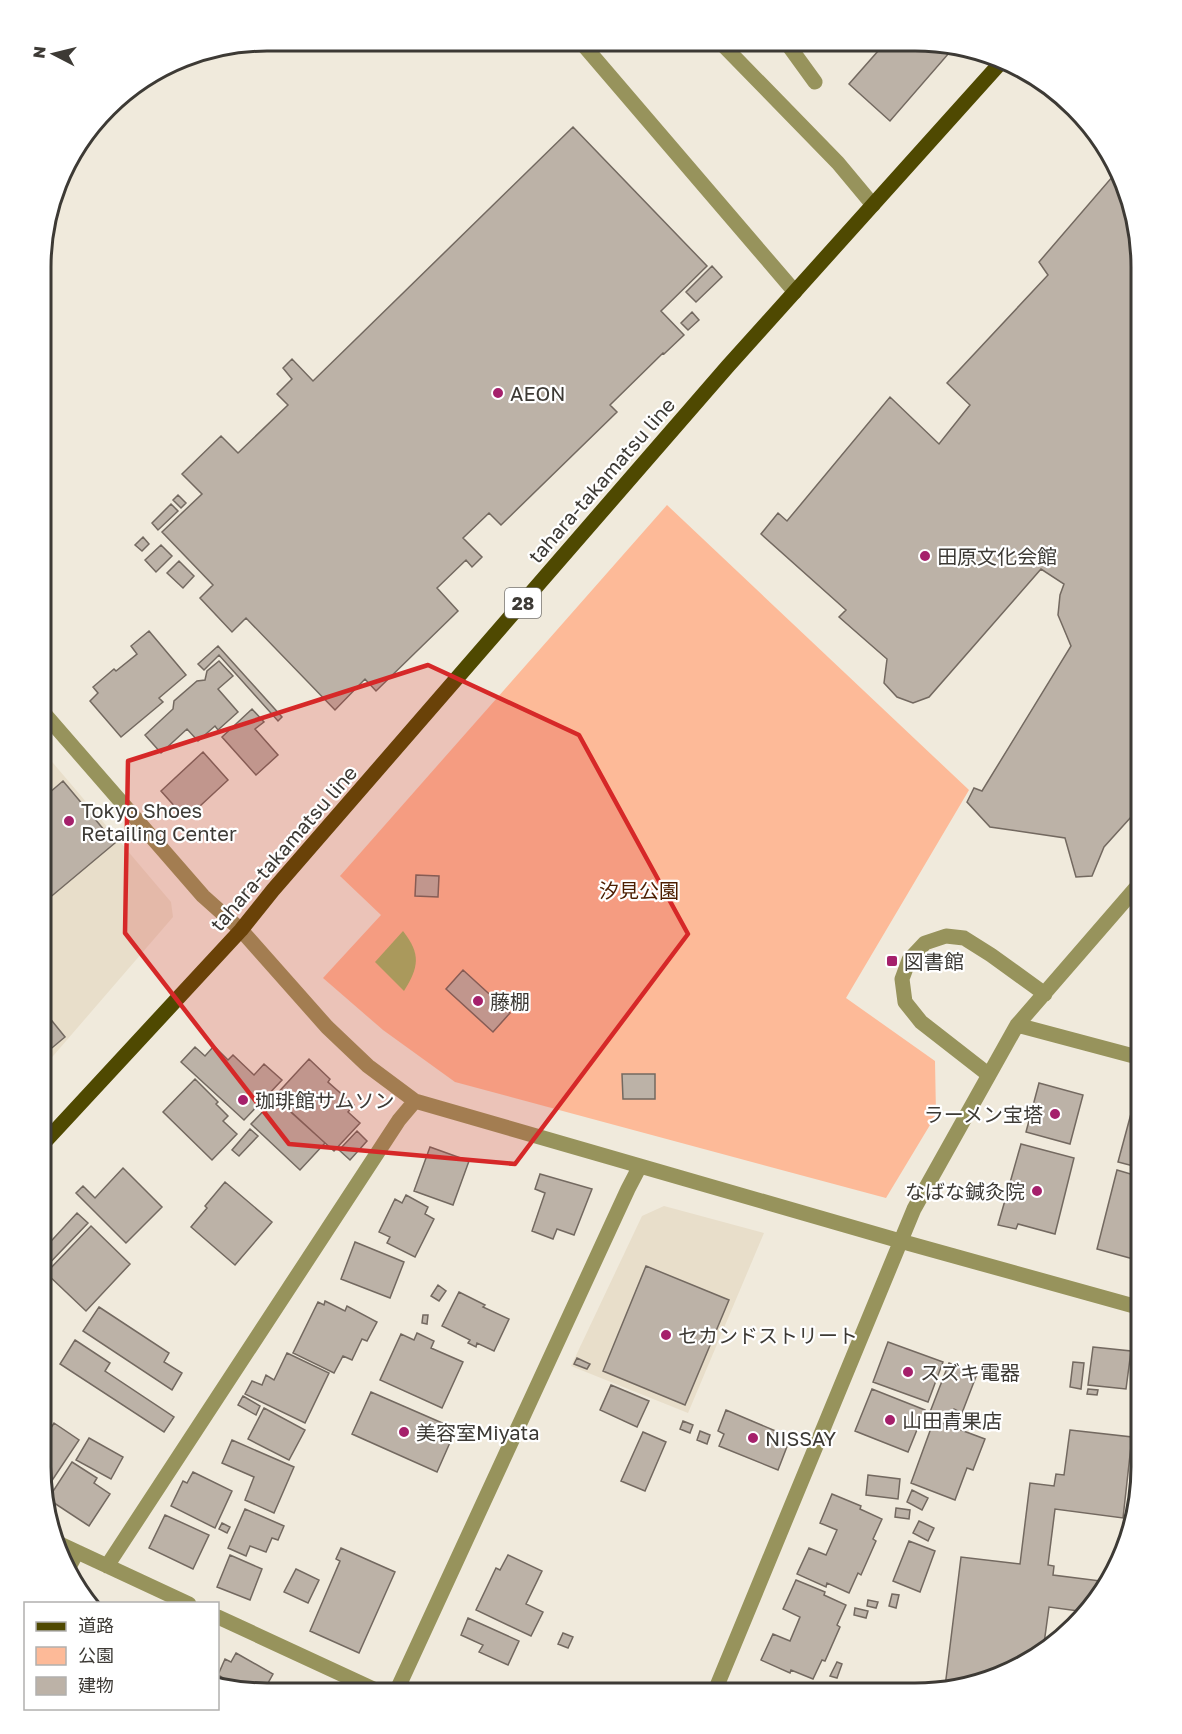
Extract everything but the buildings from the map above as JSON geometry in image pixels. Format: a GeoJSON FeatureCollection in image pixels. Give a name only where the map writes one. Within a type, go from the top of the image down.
{"type":"FeatureCollection","features":[{"type":"Feature","properties":{"kind":"main road","name":"tahara-takamatsu line"},"geometry":{"type":"LineString","coordinates":[[51,1135],[241,930],[273,890],[795,291],[997,67]]}},
{"type":"Feature","properties":{"kind":"street"},"geometry":{"type":"LineString","coordinates":[[589,51],[795,291]]}},
{"type":"Feature","properties":{"kind":"street"},"geometry":{"type":"LineString","coordinates":[[729,51],[838,163],[873,205]]}},
{"type":"Feature","properties":{"kind":"street"},"geometry":{"type":"LineString","coordinates":[[793,51],[815,82]]}},
{"type":"Feature","properties":{"kind":"street"},"geometry":{"type":"LineString","coordinates":[[51,721],[203,896],[241,930],[327,1027],[368,1066],[415,1101],[1131,1305]]}},
{"type":"Feature","properties":{"kind":"street"},"geometry":{"type":"LineString","coordinates":[[718,1683],[914,1209],[1017,1025],[1131,894]]}},
{"type":"Feature","properties":{"kind":"street"},"geometry":{"type":"LineString","coordinates":[[989,1075],[921,1022],[905,1002],[903,980],[909,960],[925,943],[946,936],[964,938],[1045,994]]}},
{"type":"Feature","properties":{"kind":"street"},"geometry":{"type":"LineString","coordinates":[[1017,1025],[1131,1055]]}},
{"type":"Feature","properties":{"kind":"street"},"geometry":{"type":"LineString","coordinates":[[107,1566],[399,1120],[415,1101]]}},
{"type":"Feature","properties":{"kind":"street"},"geometry":{"type":"LineString","coordinates":[[400,1683],[640,1166]]}},
{"type":"Feature","properties":{"kind":"street"},"geometry":{"type":"LineString","coordinates":[[66,1547],[185,1602]]}},
{"type":"Feature","properties":{"kind":"street"},"geometry":{"type":"LineString","coordinates":[[72,1561],[77,1552]]}},
{"type":"Feature","properties":{"kind":"street"},"geometry":{"type":"LineString","coordinates":[[220,1624],[359,1683]]}},
{"type":"Feature","properties":{"kind":"highlighted area"},"geometry":{"type":"Polygon","coordinates":[[[428,665],[579,735],[688,934],[515,1164],[289,1144],[125,933],[128,761],[428,665]]]}},
{"type":"Feature","properties":{"kind":"shaded area"},"geometry":{"type":"Polygon","coordinates":[[[51,761],[171,902],[173,917],[51,1058],[51,761]]]}},
{"type":"Feature","properties":{"kind":"shaded area"},"geometry":{"type":"Polygon","coordinates":[[[403,931],[413,947],[416,961],[413,975],[404,991],[375,962],[403,931]]]}},
{"type":"Feature","properties":{"kind":"shaded area","name":"セカンドストリート"},"geometry":{"type":"Polygon","coordinates":[[[664,1206],[764,1233],[688,1413],[571,1366],[642,1216],[664,1206]]]}},
{"type":"Feature","properties":{"kind":"green space","name":"汐見公園"},"geometry":{"type":"Polygon","coordinates":[[[667,505],[969,790],[846,998],[935,1061],[936,1115],[886,1198],[455,1082],[383,1030],[323,978],[381,915],[340,876],[667,505]]]}},
{"type":"Feature","properties":{"kind":"place","name":"AEON"},"geometry":{"type":"Point","coordinates":[498,393]}},
{"type":"Feature","properties":{"kind":"place","name":"田原文化会館"},"geometry":{"type":"Point","coordinates":[925,556]}},
{"type":"Feature","properties":{"kind":"place","name":"Tokyo Shoes Retailing Center"},"geometry":{"type":"Point","coordinates":[69,821]}},
{"type":"Feature","properties":{"kind":"place","name":"図書館"},"geometry":{"type":"Point","coordinates":[892,961]}},
{"type":"Feature","properties":{"kind":"place","name":"藤棚"},"geometry":{"type":"Point","coordinates":[478,1001]}},
{"type":"Feature","properties":{"kind":"place","name":"珈琲館サムソン"},"geometry":{"type":"Point","coordinates":[243,1100]}},
{"type":"Feature","properties":{"kind":"place","name":"ラーメン宝塔"},"geometry":{"type":"Point","coordinates":[1055,1114]}},
{"type":"Feature","properties":{"kind":"place","name":"なばな鍼灸院"},"geometry":{"type":"Point","coordinates":[1037,1191]}},
{"type":"Feature","properties":{"kind":"place","name":"セカンドストリート"},"geometry":{"type":"Point","coordinates":[666,1335]}},
{"type":"Feature","properties":{"kind":"place","name":"スズキ電器"},"geometry":{"type":"Point","coordinates":[908,1372]}},
{"type":"Feature","properties":{"kind":"place","name":"山田青果店"},"geometry":{"type":"Point","coordinates":[890,1420]}},
{"type":"Feature","properties":{"kind":"place","name":"美容室Miyata"},"geometry":{"type":"Point","coordinates":[404,1432]}},
{"type":"Feature","properties":{"kind":"place","name":"NISSAY"},"geometry":{"type":"Point","coordinates":[753,1438]}}]}
